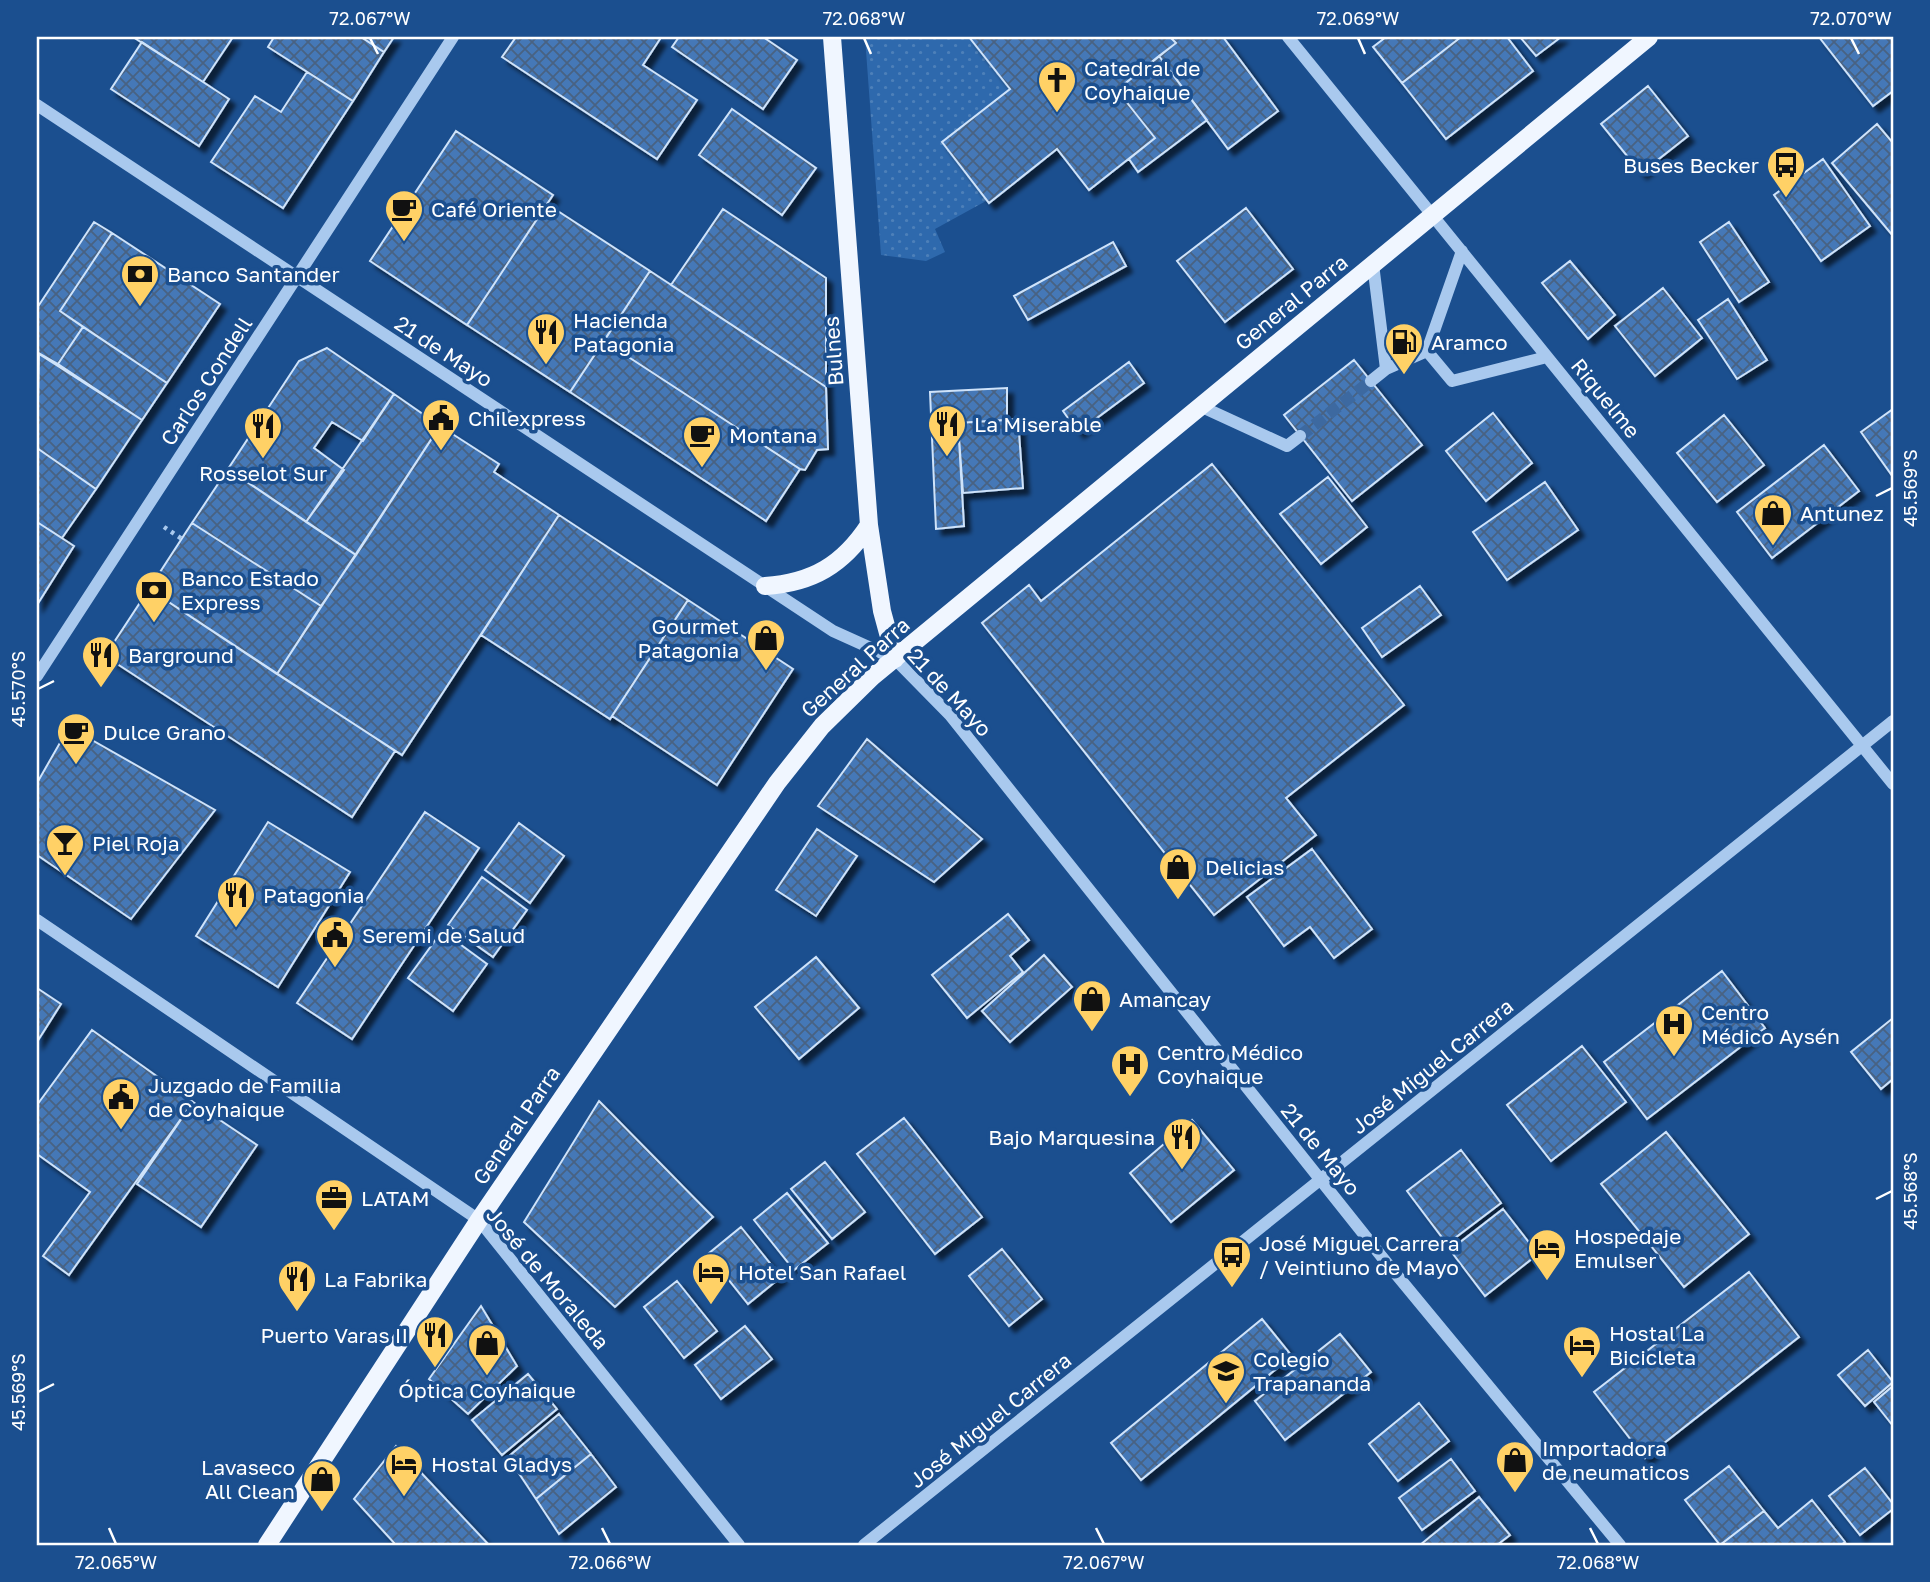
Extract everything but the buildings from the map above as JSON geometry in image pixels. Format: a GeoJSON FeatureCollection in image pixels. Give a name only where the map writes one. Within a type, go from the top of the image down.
{"type":"FeatureCollection","features":[{"type":"Feature","properties":{"kind":"main road","name":"Bulnes"},"geometry":{"type":"LineString","coordinates":[[832,37],[869,525],[877,588],[895,659]]}},
{"type":"Feature","properties":{"kind":"main road","name":"General Parra"},"geometry":{"type":"LineString","coordinates":[[267,1545],[479,1220],[798,754],[846,701],[1649,37]]}},
{"type":"Feature","properties":{"kind":"main road"},"geometry":{"type":"LineString","coordinates":[[765,586],[809,579],[828,569],[844,557],[869,525]]}},
{"type":"Feature","properties":{"kind":"street","name":"Carlos Condell"},"geometry":{"type":"LineString","coordinates":[[37,676],[453,37]]}},
{"type":"Feature","properties":{"kind":"street","name":"Riquelme"},"geometry":{"type":"LineString","coordinates":[[1288,37],[1893,784]]}},
{"type":"Feature","properties":{"kind":"street","name":"21 de Mayo"},"geometry":{"type":"LineString","coordinates":[[37,105],[833,631],[895,659],[950,715],[1321,1180],[1620,1545]]}},
{"type":"Feature","properties":{"kind":"street"},"geometry":{"type":"LineString","coordinates":[[1371,381],[1385,369],[1427,351],[1462,251]]}},
{"type":"Feature","properties":{"kind":"street"},"geometry":{"type":"LineString","coordinates":[[1373,264],[1385,369]]}},
{"type":"Feature","properties":{"kind":"street"},"geometry":{"type":"LineString","coordinates":[[1427,351],[1452,381],[1547,356]]}},
{"type":"Feature","properties":{"kind":"street"},"geometry":{"type":"LineString","coordinates":[[1200,407],[1287,446],[1300,436]]}},
{"type":"Feature","properties":{"kind":"street","name":"José Miguel Carrera"},"geometry":{"type":"LineString","coordinates":[[864,1545],[1893,721]]}},
{"type":"Feature","properties":{"kind":"street","name":"José de Moraleda"},"geometry":{"type":"LineString","coordinates":[[37,920],[479,1220],[739,1545]]}},
{"type":"Feature","properties":{"kind":"shaded area"},"geometry":{"type":"Polygon","coordinates":[[[865,37],[969,37],[1010,89],[942,142],[989,203],[986,201],[935,229],[945,252],[926,261],[881,255],[865,37]]]}},
{"type":"Feature","properties":{"kind":"tunnel"},"geometry":{"type":"LineString","coordinates":[[1300,436],[1371,381]]}},
{"type":"Feature","properties":{"kind":"place","name":"Catedral de Coyhaique"},"geometry":{"type":"Point","coordinates":[1057,114]}},
{"type":"Feature","properties":{"kind":"place","name":"Buses Becker"},"geometry":{"type":"Point","coordinates":[1786,199]}},
{"type":"Feature","properties":{"kind":"place","name":"Café Oriente"},"geometry":{"type":"Point","coordinates":[404,243]}},
{"type":"Feature","properties":{"kind":"place","name":"Banco Santander"},"geometry":{"type":"Point","coordinates":[140,308]}},
{"type":"Feature","properties":{"kind":"place","name":"Hacienda Patagonia"},"geometry":{"type":"Point","coordinates":[546,366]}},
{"type":"Feature","properties":{"kind":"place","name":"Aramco"},"geometry":{"type":"Point","coordinates":[1404,376]}},
{"type":"Feature","properties":{"kind":"place","name":"Chilexpress"},"geometry":{"type":"Point","coordinates":[441,452]}},
{"type":"Feature","properties":{"kind":"place","name":"La Miserable"},"geometry":{"type":"Point","coordinates":[947,458]}},
{"type":"Feature","properties":{"kind":"place","name":"Rosselot Sur"},"geometry":{"type":"Point","coordinates":[263,460]}},
{"type":"Feature","properties":{"kind":"place","name":"Montana"},"geometry":{"type":"Point","coordinates":[702,469]}},
{"type":"Feature","properties":{"kind":"place","name":"Antunez"},"geometry":{"type":"Point","coordinates":[1773,547]}},
{"type":"Feature","properties":{"kind":"place","name":"Banco Estado Express"},"geometry":{"type":"Point","coordinates":[154,624]}},
{"type":"Feature","properties":{"kind":"place","name":"Gourmet Patagonia"},"geometry":{"type":"Point","coordinates":[766,672]}},
{"type":"Feature","properties":{"kind":"place","name":"Barground"},"geometry":{"type":"Point","coordinates":[101,689]}},
{"type":"Feature","properties":{"kind":"place","name":"Dulce Grano"},"geometry":{"type":"Point","coordinates":[76,766]}},
{"type":"Feature","properties":{"kind":"place","name":"Piel Roja"},"geometry":{"type":"Point","coordinates":[65,877]}},
{"type":"Feature","properties":{"kind":"place","name":"Delicias"},"geometry":{"type":"Point","coordinates":[1178,901]}},
{"type":"Feature","properties":{"kind":"place","name":"Patagonia"},"geometry":{"type":"Point","coordinates":[236,929]}},
{"type":"Feature","properties":{"kind":"place","name":"Seremi de Salud"},"geometry":{"type":"Point","coordinates":[335,969]}},
{"type":"Feature","properties":{"kind":"place","name":"Amancay"},"geometry":{"type":"Point","coordinates":[1092,1033]}},
{"type":"Feature","properties":{"kind":"place","name":"Centro Médico Aysén"},"geometry":{"type":"Point","coordinates":[1674,1058]}},
{"type":"Feature","properties":{"kind":"place","name":"Centro Médico Coyhaique"},"geometry":{"type":"Point","coordinates":[1130,1098]}},
{"type":"Feature","properties":{"kind":"place","name":"Juzgado de Familia de Coyhaique"},"geometry":{"type":"Point","coordinates":[121,1131]}},
{"type":"Feature","properties":{"kind":"place","name":"Bajo Marquesina"},"geometry":{"type":"Point","coordinates":[1182,1171]}},
{"type":"Feature","properties":{"kind":"place","name":"LATAM"},"geometry":{"type":"Point","coordinates":[334,1232]}},
{"type":"Feature","properties":{"kind":"place","name":"Hospedaje Emulser"},"geometry":{"type":"Point","coordinates":[1547,1282]}},
{"type":"Feature","properties":{"kind":"place","name":"José Miguel Carrera / Veintiuno de Mayo"},"geometry":{"type":"Point","coordinates":[1232,1289]}},
{"type":"Feature","properties":{"kind":"place","name":"Hotel San Rafael"},"geometry":{"type":"Point","coordinates":[711,1306]}},
{"type":"Feature","properties":{"kind":"place","name":"La Fabrika"},"geometry":{"type":"Point","coordinates":[297,1313]}},
{"type":"Feature","properties":{"kind":"place","name":"Puerto Varas II"},"geometry":{"type":"Point","coordinates":[435,1369]}},
{"type":"Feature","properties":{"kind":"place","name":"Óptica Coyhaique"},"geometry":{"type":"Point","coordinates":[487,1377]}},
{"type":"Feature","properties":{"kind":"place","name":"Hostal La Bicicleta"},"geometry":{"type":"Point","coordinates":[1582,1379]}},
{"type":"Feature","properties":{"kind":"place","name":"Colegio Trapananda"},"geometry":{"type":"Point","coordinates":[1226,1405]}},
{"type":"Feature","properties":{"kind":"place","name":"Importadora de neumaticos"},"geometry":{"type":"Point","coordinates":[1515,1494]}},
{"type":"Feature","properties":{"kind":"place","name":"Hostal Gladys"},"geometry":{"type":"Point","coordinates":[404,1498]}},
{"type":"Feature","properties":{"kind":"place","name":"Lavaseco All Clean"},"geometry":{"type":"Point","coordinates":[322,1513]}}]}
